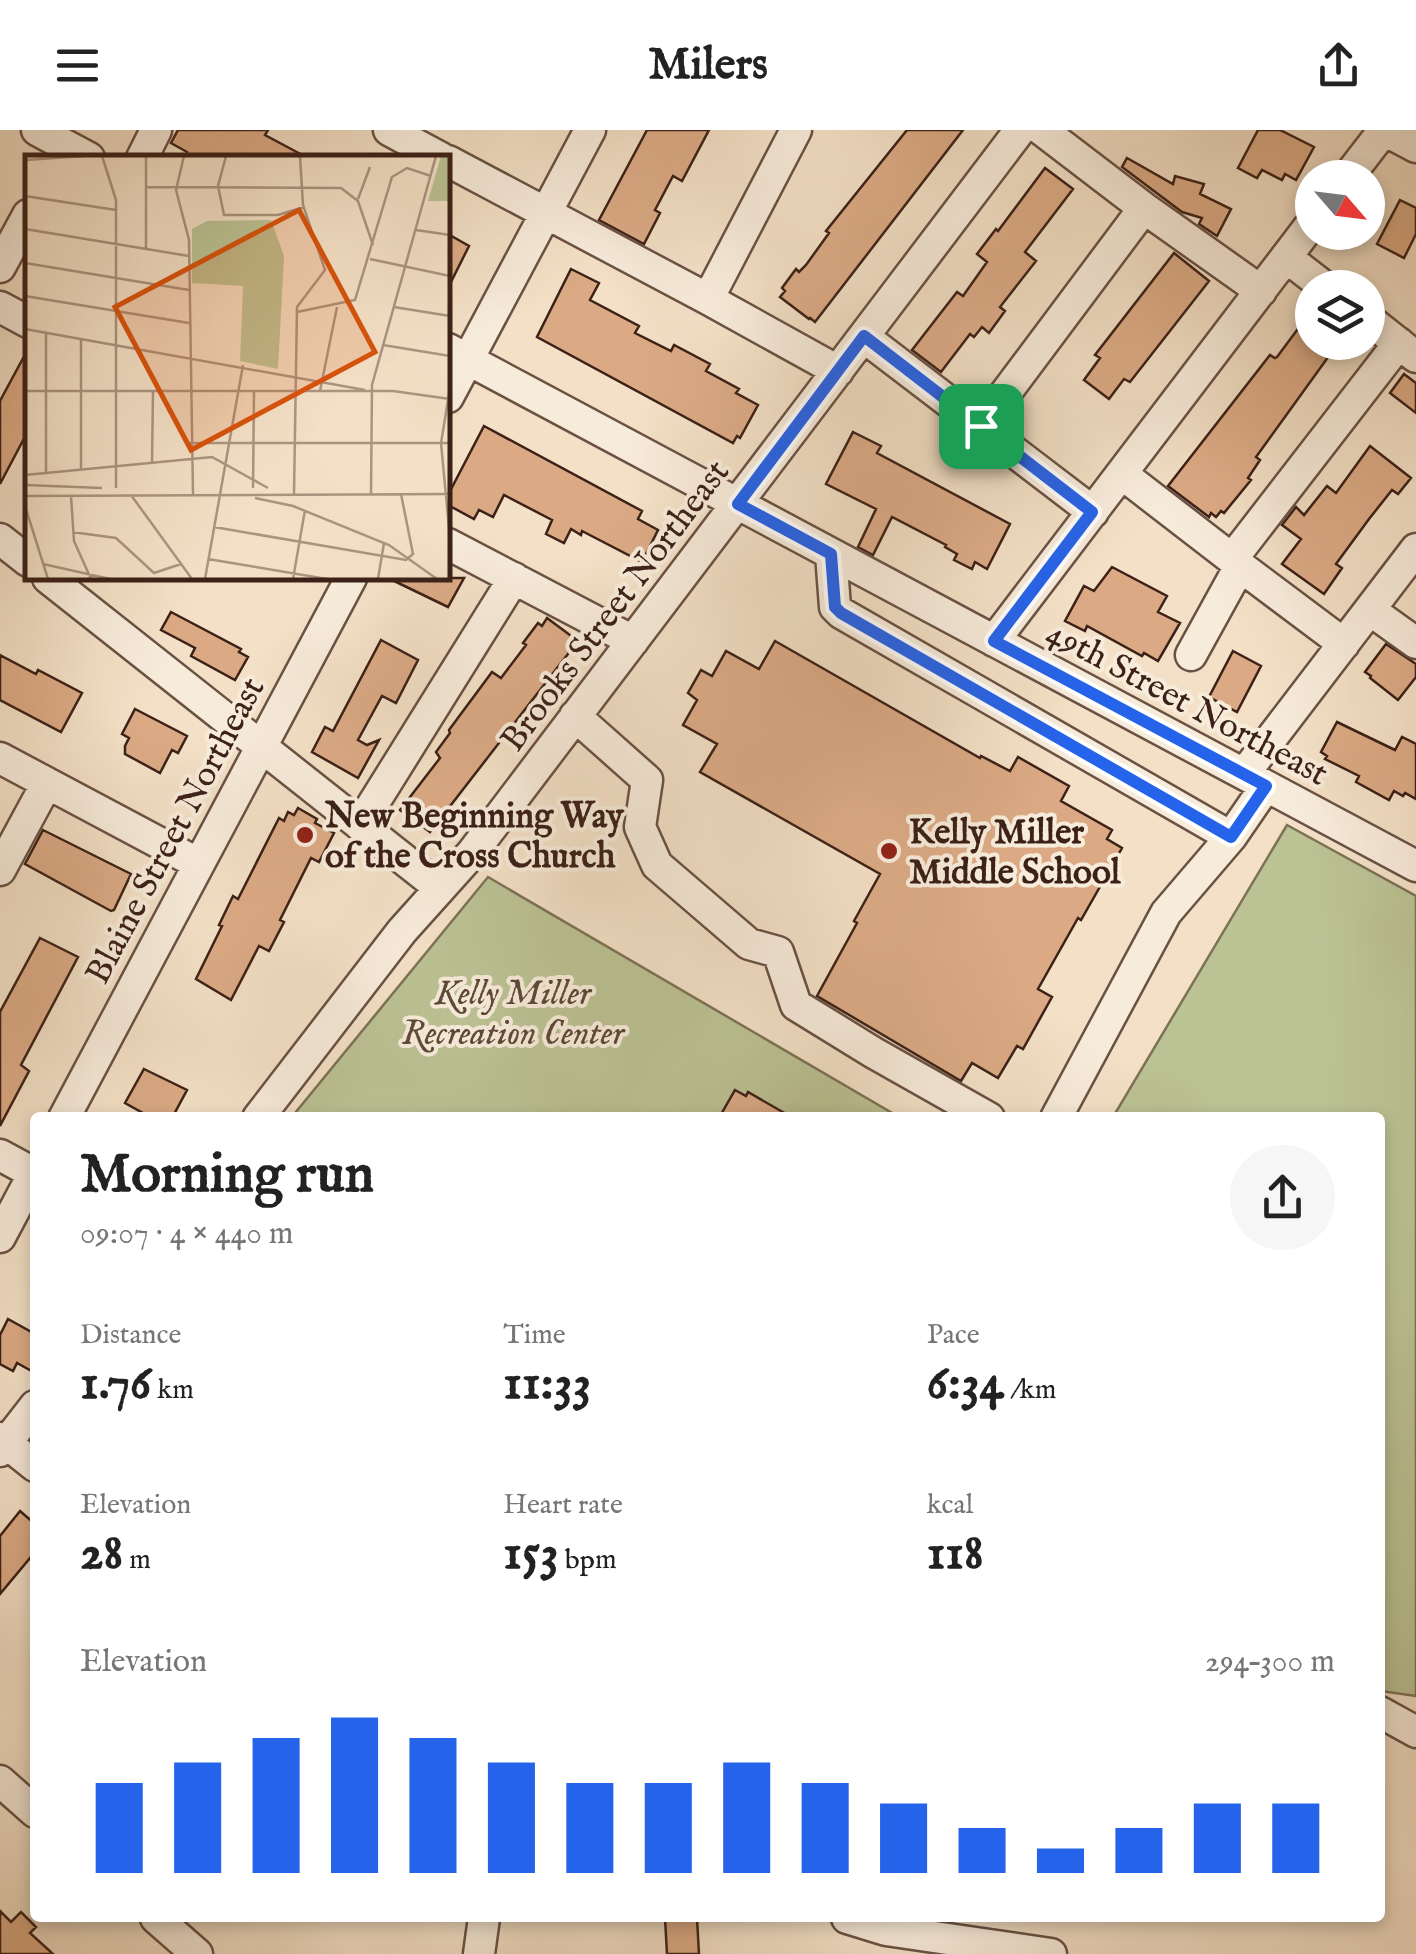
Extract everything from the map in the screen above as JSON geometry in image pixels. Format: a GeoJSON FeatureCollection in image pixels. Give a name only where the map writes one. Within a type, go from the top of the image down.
{"type":"FeatureCollection","features":[{"type":"Feature","properties":{"kind":"street"},"geometry":{"type":"LineString","coordinates":[[37,130],[71,153]]}},
{"type":"Feature","properties":{"kind":"street"},"geometry":{"type":"LineString","coordinates":[[144,155],[156,130]]}},
{"type":"Feature","properties":{"kind":"street"},"geometry":{"type":"LineString","coordinates":[[389,130],[435,155]]}},
{"type":"Feature","properties":{"kind":"street"},"geometry":{"type":"LineString","coordinates":[[450,388],[458,354],[546,213],[590,130]]}},
{"type":"Feature","properties":{"kind":"street"},"geometry":{"type":"LineString","coordinates":[[708,299],[796,130]]}},
{"type":"Feature","properties":{"kind":"street","name":"Brooks Street Northeast"},"geometry":{"type":"LineString","coordinates":[[263,1112],[402,930],[472,853],[1020,130]]}},
{"type":"Feature","properties":{"kind":"street"},"geometry":{"type":"LineString","coordinates":[[1042,130],[1261,292]]}},
{"type":"Feature","properties":{"kind":"street"},"geometry":{"type":"LineString","coordinates":[[1361,160],[1384,130],[1416,147]]}},
{"type":"Feature","properties":{"kind":"street"},"geometry":{"type":"LineString","coordinates":[[450,162],[838,371]]}},
{"type":"Feature","properties":{"kind":"street"},"geometry":{"type":"LineString","coordinates":[[981,426],[1144,208]]}},
{"type":"Feature","properties":{"kind":"street"},"geometry":{"type":"LineString","coordinates":[[0,267],[25,221]]}},
{"type":"Feature","properties":{"kind":"street"},"geometry":{"type":"LineString","coordinates":[[994,641],[1295,245]]}},
{"type":"Feature","properties":{"kind":"street"},"geometry":{"type":"LineString","coordinates":[[1286,257],[1303,270]]}},
{"type":"Feature","properties":{"kind":"street"},"geometry":{"type":"LineString","coordinates":[[0,308],[25,320]]}},
{"type":"Feature","properties":{"kind":"street"},"geometry":{"type":"LineString","coordinates":[[1191,656],[1236,562],[1407,350],[1385,333]]}},
{"type":"Feature","properties":{"kind":"street"},"geometry":{"type":"LineString","coordinates":[[864,336],[1092,512]]}},
{"type":"Feature","properties":{"kind":"street","name":"49th Street Northeast"},"geometry":{"type":"LineString","coordinates":[[458,354],[1416,866]]}},
{"type":"Feature","properties":{"kind":"street"},"geometry":{"type":"LineString","coordinates":[[1122,474],[1344,644]]}},
{"type":"Feature","properties":{"kind":"street"},"geometry":{"type":"LineString","coordinates":[[0,539],[25,559]]}},
{"type":"Feature","properties":{"kind":"street"},"geometry":{"type":"LineString","coordinates":[[450,545],[633,640]]}},
{"type":"Feature","properties":{"kind":"street"},"geometry":{"type":"LineString","coordinates":[[1059,1112],[1166,913],[1231,837],[1255,780],[1344,644],[1416,548]]}},
{"type":"Feature","properties":{"kind":"street"},"geometry":{"type":"LineString","coordinates":[[831,554],[835,607],[841,613],[1231,837]]}},
{"type":"Feature","properties":{"kind":"street"},"geometry":{"type":"LineString","coordinates":[[360,825],[514,578]]}},
{"type":"Feature","properties":{"kind":"street"},"geometry":{"type":"LineString","coordinates":[[51,580],[440,888]]}},
{"type":"Feature","properties":{"kind":"street"},"geometry":{"type":"LineString","coordinates":[[82,604],[96,580]]}},
{"type":"Feature","properties":{"kind":"street","name":"Blaine Street Northeast"},"geometry":{"type":"LineString","coordinates":[[67,1112],[351,580]]}},
{"type":"Feature","properties":{"kind":"street"},"geometry":{"type":"LineString","coordinates":[[1370,610],[1416,644]]}},
{"type":"Feature","properties":{"kind":"street"},"geometry":{"type":"LineString","coordinates":[[576,716],[647,780],[640,827],[657,865],[749,944],[778,952],[796,1005],[978,1112]]}},
{"type":"Feature","properties":{"kind":"street"},"geometry":{"type":"LineString","coordinates":[[0,758],[199,864]]}},
{"type":"Feature","properties":{"kind":"street"},"geometry":{"type":"LineString","coordinates":[[0,870],[47,783]]}},
{"type":"Feature","properties":{"kind":"street"},"geometry":{"type":"LineString","coordinates":[[0,1155],[30,1170]]}},
{"type":"Feature","properties":{"kind":"street"},"geometry":{"type":"LineString","coordinates":[[0,1236],[30,1181]]}},
{"type":"Feature","properties":{"kind":"street"},"geometry":{"type":"LineString","coordinates":[[30,1412],[2,1444],[30,1463]]}},
{"type":"Feature","properties":{"kind":"street"},"geometry":{"type":"LineString","coordinates":[[1385,1715],[1416,1732]]}},
{"type":"Feature","properties":{"kind":"street"},"geometry":{"type":"LineString","coordinates":[[0,1781],[30,1808]]}},
{"type":"Feature","properties":{"kind":"street"},"geometry":{"type":"LineString","coordinates":[[161,1922],[197,1954]]}},
{"type":"Feature","properties":{"kind":"street"},"geometry":{"type":"LineString","coordinates":[[479,1954],[483,1922]]}},
{"type":"Feature","properties":{"kind":"street"},"geometry":{"type":"LineString","coordinates":[[860,1922],[886,1930],[1051,1954]]}},
{"type":"Feature","properties":{"kind":"green space"},"geometry":{"type":"Polygon","coordinates":[[[1287,825],[1416,896],[1416,1696],[1385,1692],[1385,1112],[1116,1112],[1287,825]]]}},
{"type":"Feature","properties":{"kind":"green space","name":"Kelly Miller Recreation Center"},"geometry":{"type":"Polygon","coordinates":[[[488,877],[890,1112],[296,1112],[488,877]]]}},
{"type":"Feature","properties":{"kind":"building"},"geometry":{"type":"Polygon","coordinates":[[[178,130],[268,130],[265,135],[302,155],[186,155],[171,143],[178,130]]]}},
{"type":"Feature","properties":{"kind":"building"},"geometry":{"type":"Polygon","coordinates":[[[647,130],[709,130],[682,181],[673,176],[655,210],[660,213],[644,244],[599,220],[647,130]]]}},
{"type":"Feature","properties":{"kind":"building"},"geometry":{"type":"Polygon","coordinates":[[[907,130],[963,130],[815,322],[780,297],[785,291],[782,288],[796,269],[799,272],[806,265],[829,233],[826,231],[907,130]]]}},
{"type":"Feature","properties":{"kind":"building"},"geometry":{"type":"Polygon","coordinates":[[[1258,130],[1280,130],[1314,147],[1307,160],[1295,160],[1295,179],[1285,174],[1282,180],[1262,170],[1257,178],[1238,168],[1258,130]]]}},
{"type":"Feature","properties":{"kind":"building"},"geometry":{"type":"Polygon","coordinates":[[[1127,158],[1173,184],[1175,176],[1204,184],[1200,194],[1231,209],[1217,236],[1199,224],[1202,218],[1182,212],[1122,167],[1127,158]]]}},
{"type":"Feature","properties":{"kind":"building"},"geometry":{"type":"Polygon","coordinates":[[[1045,168],[1073,189],[1025,252],[1036,261],[1000,307],[1005,311],[989,333],[982,327],[974,337],[970,334],[941,372],[912,350],[957,292],[963,296],[987,262],[977,254],[1045,168]]]}},
{"type":"Feature","properties":{"kind":"building"},"geometry":{"type":"Polygon","coordinates":[[[1400,200],[1416,208],[1416,234],[1404,258],[1385,248],[1385,229],[1400,200]]]}},
{"type":"Feature","properties":{"kind":"building"},"geometry":{"type":"Polygon","coordinates":[[[450,235],[469,246],[450,284],[450,235]]]}},
{"type":"Feature","properties":{"kind":"building"},"geometry":{"type":"Polygon","coordinates":[[[1174,253],[1209,281],[1130,382],[1124,379],[1109,399],[1084,380],[1100,358],[1095,355],[1174,253]]]}},
{"type":"Feature","properties":{"kind":"building"},"geometry":{"type":"Polygon","coordinates":[[[571,269],[599,283],[590,300],[639,326],[635,333],[671,351],[674,345],[710,364],[706,371],[758,405],[740,438],[737,436],[733,443],[537,337],[571,269]]]}},
{"type":"Feature","properties":{"kind":"building"},"geometry":{"type":"Polygon","coordinates":[[[1295,333],[1295,360],[1326,360],[1256,457],[1260,460],[1248,478],[1251,480],[1224,513],[1221,511],[1216,517],[1211,513],[1209,517],[1168,486],[1270,355],[1277,357],[1295,333]]]}},
{"type":"Feature","properties":{"kind":"building"},"geometry":{"type":"Polygon","coordinates":[[[25,355],[25,437],[0,484],[0,401],[25,355]]]}},
{"type":"Feature","properties":{"kind":"building"},"geometry":{"type":"Polygon","coordinates":[[[1404,374],[1416,383],[1416,413],[1390,393],[1404,374]]]}},
{"type":"Feature","properties":{"kind":"building"},"geometry":{"type":"Polygon","coordinates":[[[484,426],[642,511],[638,519],[658,530],[642,562],[582,531],[581,535],[571,529],[564,543],[546,534],[552,520],[504,495],[493,517],[479,510],[474,519],[450,506],[450,491],[484,426]]]}},
{"type":"Feature","properties":{"kind":"building"},"geometry":{"type":"Polygon","coordinates":[[[853,432],[881,446],[877,453],[1010,524],[987,569],[975,562],[972,569],[954,560],[957,554],[946,545],[892,517],[873,555],[858,547],[876,509],[826,484],[853,432]]]}},
{"type":"Feature","properties":{"kind":"building"},"geometry":{"type":"Polygon","coordinates":[[[1370,446],[1411,478],[1398,494],[1392,490],[1369,519],[1336,564],[1342,568],[1324,594],[1282,564],[1301,539],[1282,525],[1296,507],[1304,515],[1327,486],[1336,493],[1370,446]]]}},
{"type":"Feature","properties":{"kind":"building"},"geometry":{"type":"Polygon","coordinates":[[[1112,567],[1167,596],[1158,612],[1180,623],[1158,661],[1087,626],[1085,631],[1065,621],[1084,586],[1094,591],[1112,567]]]}},
{"type":"Feature","properties":{"kind":"building"},"geometry":{"type":"Polygon","coordinates":[[[464,578],[448,607],[392,580],[464,578]]]}},
{"type":"Feature","properties":{"kind":"building"},"geometry":{"type":"Polygon","coordinates":[[[171,612],[241,649],[239,652],[248,657],[235,680],[191,656],[195,648],[161,630],[171,612]]]}},
{"type":"Feature","properties":{"kind":"building"},"geometry":{"type":"Polygon","coordinates":[[[547,618],[578,641],[430,832],[400,810],[440,758],[436,752],[449,730],[492,672],[501,678],[538,623],[542,626],[547,618]]]}},
{"type":"Feature","properties":{"kind":"building"},"geometry":{"type":"Polygon","coordinates":[[[381,640],[418,660],[396,703],[382,696],[358,740],[367,745],[379,740],[358,778],[312,752],[325,727],[333,731],[381,640]]]}},
{"type":"Feature","properties":{"kind":"building"},"geometry":{"type":"Polygon","coordinates":[[[775,641],[980,758],[1010,771],[1018,757],[1069,786],[1061,801],[1112,830],[1107,839],[1122,848],[1038,989],[1052,997],[1023,1049],[1017,1046],[998,1078],[972,1063],[961,1081],[817,996],[880,874],[700,772],[717,744],[683,725],[697,700],[688,693],[701,670],[712,676],[726,651],[759,669],[775,641]]]}},
{"type":"Feature","properties":{"kind":"building"},"geometry":{"type":"Polygon","coordinates":[[[1386,644],[1416,664],[1416,677],[1398,700],[1365,672],[1386,644]]]}},
{"type":"Feature","properties":{"kind":"building"},"geometry":{"type":"Polygon","coordinates":[[[1233,651],[1261,666],[1237,712],[1209,697],[1233,651]]]}},
{"type":"Feature","properties":{"kind":"building"},"geometry":{"type":"Polygon","coordinates":[[[0,655],[82,693],[61,732],[0,700],[0,655]]]}},
{"type":"Feature","properties":{"kind":"building"},"geometry":{"type":"Polygon","coordinates":[[[135,709],[187,736],[178,753],[172,750],[160,773],[125,754],[129,738],[122,734],[135,709]]]}},
{"type":"Feature","properties":{"kind":"building"},"geometry":{"type":"Polygon","coordinates":[[[1337,722],[1395,750],[1402,737],[1416,744],[1416,799],[1394,791],[1389,800],[1356,782],[1359,776],[1325,759],[1327,756],[1321,752],[1337,722]]]}},
{"type":"Feature","properties":{"kind":"building"},"geometry":{"type":"Polygon","coordinates":[[[298,808],[334,833],[319,862],[311,858],[269,951],[259,946],[231,1000],[196,979],[233,896],[238,899],[279,818],[284,821],[288,812],[294,815],[298,808]]]}},
{"type":"Feature","properties":{"kind":"building"},"geometry":{"type":"Polygon","coordinates":[[[43,830],[131,874],[114,910],[25,864],[43,830]]]}},
{"type":"Feature","properties":{"kind":"building"},"geometry":{"type":"Polygon","coordinates":[[[40,938],[78,957],[21,1065],[29,1071],[0,1126],[0,1012],[40,938]]]}},
{"type":"Feature","properties":{"kind":"building"},"geometry":{"type":"Polygon","coordinates":[[[144,1069],[187,1090],[175,1112],[141,1112],[125,1103],[144,1069]]]}},
{"type":"Feature","properties":{"kind":"building"},"geometry":{"type":"Polygon","coordinates":[[[735,1090],[746,1096],[748,1092],[783,1112],[722,1112],[735,1090]]]}},
{"type":"Feature","properties":{"kind":"building"},"geometry":{"type":"Polygon","coordinates":[[[8,1319],[30,1331],[30,1370],[17,1363],[13,1371],[0,1364],[0,1335],[8,1319]]]}},
{"type":"Feature","properties":{"kind":"building"},"geometry":{"type":"Polygon","coordinates":[[[20,1511],[30,1520],[30,1558],[0,1594],[0,1536],[20,1511]]]}},
{"type":"Feature","properties":{"kind":"building"},"geometry":{"type":"Polygon","coordinates":[[[0,1911],[11,1922],[21,1912],[36,1927],[30,1933],[53,1954],[0,1954],[0,1911]]]}},
{"type":"Feature","properties":{"kind":"building"},"geometry":{"type":"Polygon","coordinates":[[[665,1922],[697,1922],[699,1954],[667,1954],[665,1922]]]}},
{"type":"Feature","properties":{"kind":"place","name":"New Beginning Way of the Cross Church"},"geometry":{"type":"Point","coordinates":[305,835]}},
{"type":"Feature","properties":{"kind":"place","name":"Kelly Miller Middle School"},"geometry":{"type":"Point","coordinates":[889,851]}},
{"type":"Feature","properties":{"kind":"route"},"geometry":{"type":"LineString","coordinates":[[864,336],[981,426],[1092,512],[994,641],[1266,786],[1231,837],[841,613],[835,607],[831,554],[738,504],[864,336]]}}]}
